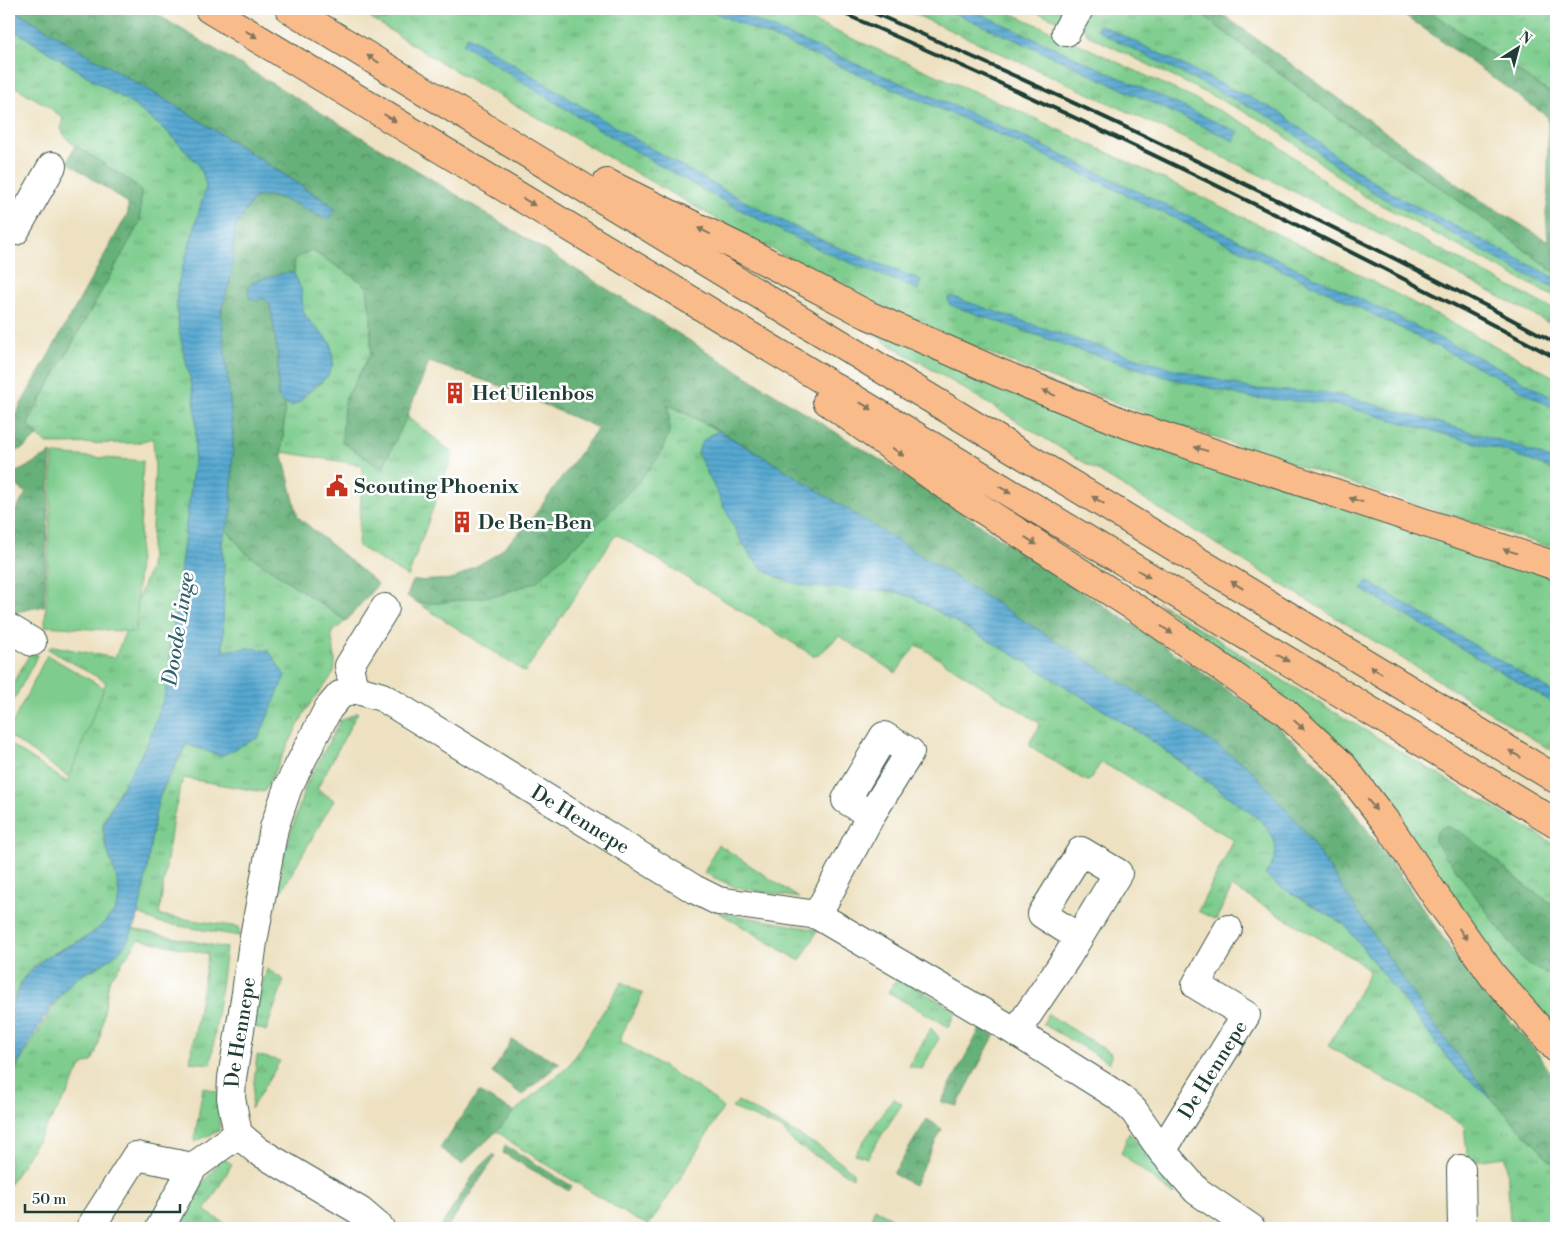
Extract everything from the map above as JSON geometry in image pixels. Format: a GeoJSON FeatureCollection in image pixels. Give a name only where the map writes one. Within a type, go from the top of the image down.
{"type":"FeatureCollection","features":[{"type":"Feature","properties":{"kind":"highway"},"geometry":{"type":"LineString","coordinates":[[209,9],[1556,823]]}},
{"type":"Feature","properties":{"kind":"highway"},"geometry":{"type":"LineString","coordinates":[[290,9],[1556,779]]}},
{"type":"Feature","properties":{"kind":"highway"},"geometry":{"type":"LineString","coordinates":[[445,102],[748,252],[852,307],[1002,374],[1129,424],[1556,566]]}},
{"type":"Feature","properties":{"kind":"highway"},"geometry":{"type":"LineString","coordinates":[[660,281],[946,486],[1142,612],[1285,712],[1343,766],[1389,826],[1435,895],[1493,976],[1556,1048]]}},
{"type":"Feature","properties":{"kind":"street"},"geometry":{"type":"LineString","coordinates":[[11,234],[52,166]]}},
{"type":"Feature","properties":{"kind":"street"},"geometry":{"type":"LineString","coordinates":[[354,689],[349,666],[385,608]]}},
{"type":"Feature","properties":{"kind":"street"},"geometry":{"type":"LineString","coordinates":[[9,628],[32,642]]}},
{"type":"Feature","properties":{"kind":"street","name":"De Hennepe"},"geometry":{"type":"LineString","coordinates":[[238,1134],[231,1098],[232,1078],[253,942],[274,828],[288,787],[328,709],[340,695],[354,689],[382,697],[694,889],[718,901],[817,915],[1016,1032],[1118,1096],[1134,1111],[1162,1151],[1196,1191],[1251,1228]]}},
{"type":"Feature","properties":{"kind":"street"},"geometry":{"type":"LineString","coordinates":[[817,915],[871,815]]}},
{"type":"Feature","properties":{"kind":"street","name":"De Hennepe"},"geometry":{"type":"LineString","coordinates":[[1162,1151],[1246,1016],[1196,985],[1228,929]]}},
{"type":"Feature","properties":{"kind":"street"},"geometry":{"type":"LineString","coordinates":[[1016,1032],[1078,937]]}},
{"type":"Feature","properties":{"kind":"street"},"geometry":{"type":"LineString","coordinates":[[160,1228],[193,1167],[238,1134],[258,1151],[360,1212],[380,1228]]}},
{"type":"Feature","properties":{"kind":"street"},"geometry":{"type":"LineString","coordinates":[[90,1228],[136,1156],[193,1167]]}},
{"type":"Feature","properties":{"kind":"street"},"geometry":{"type":"LineString","coordinates":[[1461,1169],[1462,1228]]}},
{"type":"Feature","properties":{"kind":"green space"},"geometry":{"type":"Polygon","coordinates":[[[13,9],[148,9],[428,177],[893,468],[1136,627],[1268,718],[1314,760],[1331,779],[1458,960],[1536,1051],[1556,1080],[1556,1167],[1490,1097],[1454,1051],[1426,1014],[1303,829],[1247,766],[782,468],[722,432],[668,404],[670,430],[660,455],[640,480],[586,536],[536,582],[499,595],[439,603],[418,603],[407,596],[413,581],[454,579],[497,554],[528,524],[598,428],[501,386],[429,362],[407,416],[382,469],[342,442],[344,402],[371,353],[371,320],[367,288],[362,282],[311,250],[294,260],[294,274],[289,272],[262,279],[263,298],[270,304],[278,354],[278,397],[285,404],[282,452],[298,517],[378,584],[346,621],[246,553],[226,529],[231,516],[233,433],[221,311],[231,277],[235,228],[256,197],[273,197],[289,201],[319,216],[329,203],[183,110],[13,9]]]}},
{"type":"Feature","properties":{"kind":"green space"},"geometry":{"type":"Polygon","coordinates":[[[356,9],[784,9],[1019,111],[1343,266],[1556,378],[1556,549],[1338,479],[1121,405],[934,330],[846,288],[716,218],[464,76],[356,9]]]}},
{"type":"Feature","properties":{"kind":"green space"},"geometry":{"type":"Polygon","coordinates":[[[903,9],[1001,9],[1220,111],[1268,138],[1359,206],[1556,311],[1556,327],[1395,242],[1232,162],[1068,84],[903,9]]]}},
{"type":"Feature","properties":{"kind":"green space"},"geometry":{"type":"Polygon","coordinates":[[[1028,9],[1074,9],[1059,19],[1054,19],[1028,9]]]}},
{"type":"Feature","properties":{"kind":"green space"},"geometry":{"type":"Polygon","coordinates":[[[1085,9],[1200,9],[1198,12],[1340,119],[1447,192],[1556,273],[1556,298],[1364,196],[1269,124],[1088,35],[1082,26],[1085,9]]]}},
{"type":"Feature","properties":{"kind":"green space"},"geometry":{"type":"Polygon","coordinates":[[[1200,9],[1215,9],[1474,196],[1546,240],[1548,240],[1546,212],[1548,200],[1548,117],[1419,25],[1393,9],[1426,9],[1556,97],[1556,273],[1447,192],[1340,119],[1198,12],[1200,9]]]}},
{"type":"Feature","properties":{"kind":"green space"},"geometry":{"type":"Polygon","coordinates":[[[1426,9],[1556,9],[1556,97],[1442,20],[1426,9]]]}},
{"type":"Feature","properties":{"kind":"green space"},"geometry":{"type":"Polygon","coordinates":[[[9,27],[135,106],[169,133],[197,163],[207,187],[178,284],[177,314],[194,399],[196,430],[170,671],[162,705],[154,727],[103,824],[105,844],[117,879],[118,901],[114,912],[94,932],[43,959],[32,968],[18,988],[9,1018],[9,744],[67,782],[106,682],[48,649],[53,646],[115,658],[150,568],[155,468],[153,438],[136,443],[46,444],[28,424],[141,193],[136,185],[85,153],[67,139],[62,129],[63,118],[46,105],[9,83],[9,27]]]}},
{"type":"Feature","properties":{"kind":"green space"},"geometry":{"type":"Polygon","coordinates":[[[75,145],[136,185],[141,192],[140,222],[28,424],[38,436],[25,447],[9,455],[9,426],[128,213],[128,204],[69,163],[68,161],[75,145]]]}},
{"type":"Feature","properties":{"kind":"green space"},"geometry":{"type":"Polygon","coordinates":[[[311,250],[362,282],[367,288],[371,316],[371,353],[344,402],[382,469],[407,416],[453,453],[408,577],[358,546],[363,465],[282,452],[285,404],[292,406],[321,383],[333,364],[331,343],[306,317],[303,310],[301,289],[294,274],[294,260],[311,250]]]}},
{"type":"Feature","properties":{"kind":"green space"},"geometry":{"type":"Polygon","coordinates":[[[793,287],[1556,572],[1556,753],[963,388],[793,287]]]}},
{"type":"Feature","properties":{"kind":"green space"},"geometry":{"type":"Polygon","coordinates":[[[667,404],[719,431],[709,435],[698,454],[741,541],[758,565],[767,572],[782,579],[891,591],[912,597],[1028,663],[1148,738],[1259,819],[1270,832],[1276,852],[1271,866],[1266,873],[1276,884],[1345,925],[1456,1069],[1490,1097],[1556,1167],[1556,1228],[1510,1228],[1507,1163],[1504,1157],[1468,1162],[1464,1126],[1404,1088],[1387,1081],[1328,1046],[1365,981],[1369,973],[1368,970],[1353,958],[1232,887],[1216,920],[1198,911],[1234,840],[1103,763],[1100,764],[1090,780],[1081,778],[1030,746],[1030,742],[1040,725],[1038,722],[919,646],[915,647],[896,673],[839,636],[819,655],[814,656],[618,535],[614,537],[525,672],[418,603],[439,603],[615,505],[640,480],[659,455],[670,430],[667,404]]]}},
{"type":"Feature","properties":{"kind":"green space"},"geometry":{"type":"Polygon","coordinates":[[[51,453],[44,606],[16,612],[9,608],[9,521],[26,493],[9,479],[9,475],[51,453]]]}},
{"type":"Feature","properties":{"kind":"green space"},"geometry":{"type":"Polygon","coordinates":[[[53,454],[143,461],[136,632],[45,626],[53,454]]]}},
{"type":"Feature","properties":{"kind":"green space"},"geometry":{"type":"Polygon","coordinates":[[[226,529],[246,553],[346,621],[331,633],[335,658],[334,672],[306,710],[264,792],[183,778],[173,818],[159,915],[239,927],[239,936],[156,922],[137,913],[158,800],[187,744],[221,756],[249,648],[223,651],[224,563],[222,541],[226,529]]]}},
{"type":"Feature","properties":{"kind":"green space"},"geometry":{"type":"Polygon","coordinates":[[[1157,602],[1313,699],[1556,845],[1556,906],[1533,892],[1476,843],[1435,835],[1436,841],[1515,950],[1538,970],[1556,974],[1556,1036],[1289,707],[1157,602]]]}},
{"type":"Feature","properties":{"kind":"green space"},"geometry":{"type":"Polygon","coordinates":[[[31,652],[38,655],[9,709],[9,690],[31,652]]]}},
{"type":"Feature","properties":{"kind":"green space"},"geometry":{"type":"Polygon","coordinates":[[[47,655],[104,688],[69,777],[9,736],[9,730],[47,655]]]}},
{"type":"Feature","properties":{"kind":"green space"},"geometry":{"type":"Polygon","coordinates":[[[358,712],[317,789],[334,800],[278,897],[284,854],[306,785],[340,721],[358,712]]]}},
{"type":"Feature","properties":{"kind":"green space"},"geometry":{"type":"Polygon","coordinates":[[[1445,826],[1460,832],[1481,847],[1520,881],[1556,906],[1556,974],[1538,970],[1515,950],[1435,841],[1437,832],[1445,826]]]}},
{"type":"Feature","properties":{"kind":"green space"},"geometry":{"type":"Polygon","coordinates":[[[718,844],[799,898],[735,887],[704,873],[718,844]]]}},
{"type":"Feature","properties":{"kind":"green space"},"geometry":{"type":"Polygon","coordinates":[[[718,912],[818,930],[800,961],[718,912]]]}},
{"type":"Feature","properties":{"kind":"green space"},"geometry":{"type":"Polygon","coordinates":[[[132,929],[226,948],[211,1064],[190,1062],[208,954],[139,939],[109,981],[99,1043],[92,1062],[86,1063],[80,1068],[67,1095],[9,1185],[9,1080],[51,1010],[68,986],[78,977],[102,965],[125,944],[132,929]]]}},
{"type":"Feature","properties":{"kind":"green space"},"geometry":{"type":"Polygon","coordinates":[[[267,969],[284,980],[266,1031],[251,1025],[267,969]]]}},
{"type":"Feature","properties":{"kind":"green space"},"geometry":{"type":"Polygon","coordinates":[[[898,977],[956,1011],[949,1027],[888,992],[898,977]]]}},
{"type":"Feature","properties":{"kind":"green space"},"geometry":{"type":"Polygon","coordinates":[[[622,982],[643,994],[622,1034],[622,1042],[698,1088],[723,1108],[678,1182],[649,1225],[633,1218],[514,1144],[497,1131],[510,1115],[568,1067],[622,982]]]}},
{"type":"Feature","properties":{"kind":"green space"},"geometry":{"type":"Polygon","coordinates":[[[1048,1014],[1111,1053],[1110,1063],[1043,1024],[1048,1014]]]}},
{"type":"Feature","properties":{"kind":"green space"},"geometry":{"type":"Polygon","coordinates":[[[981,1027],[994,1036],[957,1106],[941,1102],[981,1027]]]}},
{"type":"Feature","properties":{"kind":"green space"},"geometry":{"type":"Polygon","coordinates":[[[931,1028],[939,1038],[922,1069],[909,1066],[931,1028]]]}},
{"type":"Feature","properties":{"kind":"green space"},"geometry":{"type":"Polygon","coordinates":[[[512,1040],[560,1063],[522,1095],[492,1073],[512,1040]]]}},
{"type":"Feature","properties":{"kind":"green space"},"geometry":{"type":"Polygon","coordinates":[[[257,1055],[280,1061],[251,1109],[257,1055]]]}},
{"type":"Feature","properties":{"kind":"green space"},"geometry":{"type":"Polygon","coordinates":[[[203,1087],[220,1093],[219,1131],[194,1142],[203,1087]]]}},
{"type":"Feature","properties":{"kind":"green space"},"geometry":{"type":"Polygon","coordinates":[[[479,1092],[514,1112],[462,1164],[440,1148],[479,1092]]]}},
{"type":"Feature","properties":{"kind":"green space"},"geometry":{"type":"Polygon","coordinates":[[[893,1098],[902,1104],[867,1158],[855,1154],[893,1098]]]}},
{"type":"Feature","properties":{"kind":"green space"},"geometry":{"type":"Polygon","coordinates":[[[738,1101],[820,1147],[853,1172],[853,1178],[794,1143],[783,1130],[732,1108],[738,1101]]]}},
{"type":"Feature","properties":{"kind":"green space"},"geometry":{"type":"Polygon","coordinates":[[[927,1119],[942,1129],[914,1185],[893,1174],[927,1119]]]}},
{"type":"Feature","properties":{"kind":"green space"},"geometry":{"type":"Polygon","coordinates":[[[1129,1133],[1177,1184],[1173,1195],[1121,1153],[1129,1133]]]}},
{"type":"Feature","properties":{"kind":"green space"},"geometry":{"type":"Polygon","coordinates":[[[505,1145],[572,1186],[569,1191],[503,1153],[505,1145]]]}},
{"type":"Feature","properties":{"kind":"green space"},"geometry":{"type":"Polygon","coordinates":[[[494,1154],[496,1156],[447,1228],[440,1228],[476,1171],[494,1154]]]}},
{"type":"Feature","properties":{"kind":"green space"},"geometry":{"type":"Polygon","coordinates":[[[222,1158],[232,1164],[205,1211],[232,1228],[182,1228],[171,1221],[189,1202],[222,1158]]]}},
{"type":"Feature","properties":{"kind":"green space"},"geometry":{"type":"Polygon","coordinates":[[[875,1208],[893,1220],[888,1228],[868,1228],[875,1208]]]}},
{"type":"Feature","properties":{"kind":"water","name":"Doode Linge"},"geometry":{"type":"Polygon","coordinates":[[[9,9],[13,9],[183,110],[334,207],[334,212],[328,220],[279,198],[259,196],[252,200],[235,228],[231,277],[221,311],[233,433],[231,516],[222,541],[224,563],[223,651],[249,648],[269,651],[285,676],[259,737],[221,756],[186,744],[160,796],[143,894],[133,929],[126,943],[106,962],[82,975],[68,986],[44,1019],[9,1080],[9,1018],[23,979],[46,957],[96,931],[115,911],[119,898],[118,886],[106,846],[103,825],[115,799],[148,743],[165,694],[194,461],[196,430],[194,399],[177,314],[178,284],[206,187],[203,174],[197,163],[169,133],[135,106],[9,27],[9,9]]]}},
{"type":"Feature","properties":{"kind":"water"},"geometry":{"type":"Polygon","coordinates":[[[706,9],[728,9],[1010,130],[1498,367],[1556,400],[1556,410],[1496,376],[1330,293],[1008,138],[706,9]]]}},
{"type":"Feature","properties":{"kind":"water"},"geometry":{"type":"Polygon","coordinates":[[[945,9],[970,9],[1238,132],[1234,141],[945,9]]]}},
{"type":"Feature","properties":{"kind":"water"},"geometry":{"type":"Polygon","coordinates":[[[1099,24],[1281,113],[1345,163],[1396,196],[1556,278],[1556,288],[1522,273],[1439,226],[1391,203],[1359,183],[1276,120],[1109,37],[1097,29],[1099,24]]]}},
{"type":"Feature","properties":{"kind":"water"},"geometry":{"type":"Polygon","coordinates":[[[468,36],[636,140],[722,189],[823,241],[921,280],[918,290],[820,250],[674,174],[463,44],[468,36]]]}},
{"type":"Feature","properties":{"kind":"water"},"geometry":{"type":"Polygon","coordinates":[[[289,272],[294,274],[301,289],[303,310],[306,317],[331,344],[333,364],[328,376],[304,395],[300,402],[292,406],[285,404],[278,397],[278,354],[270,304],[263,298],[257,301],[249,298],[249,286],[252,283],[289,272]]]}},
{"type":"Feature","properties":{"kind":"water"},"geometry":{"type":"Polygon","coordinates":[[[950,297],[1084,342],[1171,368],[1253,389],[1328,393],[1351,398],[1506,442],[1556,461],[1556,471],[1505,451],[1349,408],[1326,403],[1252,398],[1169,378],[1082,351],[950,305],[948,299],[950,297]]]}},
{"type":"Feature","properties":{"kind":"water"},"geometry":{"type":"Polygon","coordinates":[[[719,431],[782,468],[1132,689],[1247,766],[1303,829],[1426,1014],[1490,1097],[1456,1069],[1345,925],[1276,884],[1266,876],[1276,852],[1273,838],[1265,825],[1148,738],[1028,663],[912,597],[891,591],[809,587],[782,579],[758,565],[741,541],[698,454],[702,442],[719,431]]]}},
{"type":"Feature","properties":{"kind":"water"},"geometry":{"type":"Polygon","coordinates":[[[1367,581],[1556,694],[1556,705],[1362,589],[1367,581]]]}},
{"type":"Feature","properties":{"kind":"railway"},"geometry":{"type":"LineString","coordinates":[[833,9],[925,49],[1198,176],[1467,311],[1556,358]]}},
{"type":"Feature","properties":{"kind":"railway"},"geometry":{"type":"LineString","coordinates":[[865,9],[1214,169],[1386,254],[1556,343]]}},
{"type":"Feature","properties":{"kind":"place","name":"Het Uilenbos"},"geometry":{"type":"Point","coordinates":[455,393]}},
{"type":"Feature","properties":{"kind":"place","name":"Scouting Phoenix"},"geometry":{"type":"Point","coordinates":[337,486]}},
{"type":"Feature","properties":{"kind":"place","name":"De Ben-Ben"},"geometry":{"type":"Point","coordinates":[462,522]}}]}
